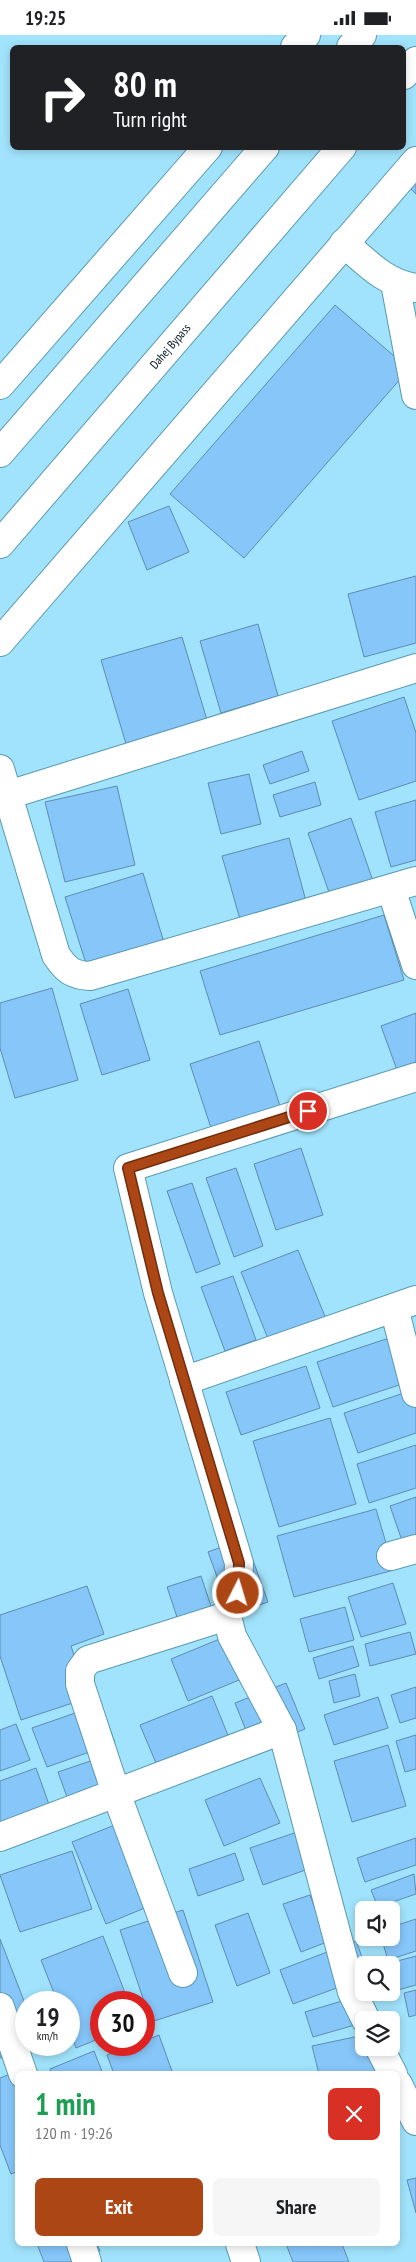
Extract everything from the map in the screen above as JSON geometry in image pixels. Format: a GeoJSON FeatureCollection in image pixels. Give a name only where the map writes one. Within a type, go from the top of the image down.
{"type":"FeatureCollection","features":[{"type":"Feature","properties":{"kind":"main road"},"geometry":{"type":"LineString","coordinates":[[297,45],[306,35]]}},
{"type":"Feature","properties":{"kind":"main road"},"geometry":{"type":"LineString","coordinates":[[353,45],[362,35]]}},
{"type":"Feature","properties":{"kind":"main road"},"geometry":{"type":"LineString","coordinates":[[406,73],[416,61]]}},
{"type":"Feature","properties":{"kind":"main road"},"geometry":{"type":"LineString","coordinates":[[0,385],[205,150]]}},
{"type":"Feature","properties":{"kind":"main road"},"geometry":{"type":"LineString","coordinates":[[0,453],[262,150]]}},
{"type":"Feature","properties":{"kind":"main road","name":"Dahej Bypass"},"geometry":{"type":"LineString","coordinates":[[0,544],[339,150]]}},
{"type":"Feature","properties":{"kind":"main road"},"geometry":{"type":"LineString","coordinates":[[0,642],[416,161]]}},
{"type":"Feature","properties":{"kind":"main road"},"geometry":{"type":"LineString","coordinates":[[344,243],[378,272],[405,286],[416,395]]}},
{"type":"Feature","properties":{"kind":"main road"},"geometry":{"type":"LineString","coordinates":[[416,668],[4,782],[56,955],[65,969],[76,975],[90,976],[403,885],[416,965]]}},
{"type":"Feature","properties":{"kind":"main road"},"geometry":{"type":"LineString","coordinates":[[362,2011],[352,1992],[282,1730],[232,1637],[227,1616],[238,1593],[239,1563],[158,1293],[128,1168],[416,1077]]}},
{"type":"Feature","properties":{"kind":"main road"},"geometry":{"type":"LineString","coordinates":[[184,1381],[405,1304],[416,1393]]}},
{"type":"Feature","properties":{"kind":"main road"},"geometry":{"type":"LineString","coordinates":[[183,1973],[116,1793],[80,1684],[80,1671],[88,1660],[227,1616]]}},
{"type":"Feature","properties":{"kind":"main road"},"geometry":{"type":"LineString","coordinates":[[0,1837],[282,1730]]}},
{"type":"Feature","properties":{"kind":"main road"},"geometry":{"type":"LineString","coordinates":[[0,2007],[22,2071]]}},
{"type":"Feature","properties":{"kind":"main road"},"geometry":{"type":"LineString","coordinates":[[383,2056],[391,2071]]}},
{"type":"Feature","properties":{"kind":"main road"},"geometry":{"type":"LineString","coordinates":[[400,2088],[416,2121]]}},
{"type":"Feature","properties":{"kind":"main road"},"geometry":{"type":"LineString","coordinates":[[82,2246],[87,2262]]}},
{"type":"Feature","properties":{"kind":"main road"},"geometry":{"type":"LineString","coordinates":[[241,2246],[246,2262]]}},
{"type":"Feature","properties":{"kind":"building"},"geometry":{"type":"Polygon","coordinates":[[[416,183],[416,194],[410,188],[416,183]]]}},
{"type":"Feature","properties":{"kind":"building"},"geometry":{"type":"Polygon","coordinates":[[[335,305],[409,369],[244,558],[170,494],[335,305]]]}},
{"type":"Feature","properties":{"kind":"building"},"geometry":{"type":"Polygon","coordinates":[[[169,506],[189,552],[147,570],[128,522],[169,506]]]}},
{"type":"Feature","properties":{"kind":"building"},"geometry":{"type":"Polygon","coordinates":[[[416,576],[416,643],[364,657],[348,594],[416,576]]]}},
{"type":"Feature","properties":{"kind":"building"},"geometry":{"type":"Polygon","coordinates":[[[258,624],[278,696],[221,713],[200,641],[258,624]]]}},
{"type":"Feature","properties":{"kind":"building"},"geometry":{"type":"Polygon","coordinates":[[[182,637],[207,720],[126,744],[101,660],[182,637]]]}},
{"type":"Feature","properties":{"kind":"building"},"geometry":{"type":"Polygon","coordinates":[[[404,697],[416,733],[416,781],[359,800],[332,721],[404,697]]]}},
{"type":"Feature","properties":{"kind":"building"},"geometry":{"type":"Polygon","coordinates":[[[302,751],[309,771],[270,784],[263,765],[302,751]]]}},
{"type":"Feature","properties":{"kind":"building"},"geometry":{"type":"Polygon","coordinates":[[[249,774],[261,824],[221,834],[208,783],[249,774]]]}},
{"type":"Feature","properties":{"kind":"building"},"geometry":{"type":"Polygon","coordinates":[[[315,782],[321,805],[280,817],[273,795],[315,782]]]}},
{"type":"Feature","properties":{"kind":"building"},"geometry":{"type":"Polygon","coordinates":[[[117,786],[135,865],[65,882],[45,802],[117,786]]]}},
{"type":"Feature","properties":{"kind":"building"},"geometry":{"type":"Polygon","coordinates":[[[416,800],[416,860],[391,867],[375,812],[416,800]]]}},
{"type":"Feature","properties":{"kind":"building"},"geometry":{"type":"Polygon","coordinates":[[[351,818],[373,881],[330,895],[308,833],[351,818]]]}},
{"type":"Feature","properties":{"kind":"building"},"geometry":{"type":"Polygon","coordinates":[[[289,838],[307,905],[241,923],[222,856],[289,838]]]}},
{"type":"Feature","properties":{"kind":"building"},"geometry":{"type":"Polygon","coordinates":[[[143,873],[165,946],[88,970],[65,897],[143,873]]]}},
{"type":"Feature","properties":{"kind":"building"},"geometry":{"type":"Polygon","coordinates":[[[384,915],[404,980],[220,1035],[200,971],[384,915]]]}},
{"type":"Feature","properties":{"kind":"building"},"geometry":{"type":"Polygon","coordinates":[[[52,988],[78,1080],[15,1098],[0,1048],[0,1003],[52,988]]]}},
{"type":"Feature","properties":{"kind":"building"},"geometry":{"type":"Polygon","coordinates":[[[128,989],[150,1060],[102,1075],[80,1004],[128,989]]]}},
{"type":"Feature","properties":{"kind":"building"},"geometry":{"type":"Polygon","coordinates":[[[416,1013],[416,1062],[397,1070],[381,1026],[416,1013]]]}},
{"type":"Feature","properties":{"kind":"building"},"geometry":{"type":"Polygon","coordinates":[[[259,1041],[281,1109],[212,1131],[190,1064],[259,1041]]]}},
{"type":"Feature","properties":{"kind":"building"},"geometry":{"type":"Polygon","coordinates":[[[301,1148],[323,1215],[276,1230],[254,1164],[301,1148]]]}},
{"type":"Feature","properties":{"kind":"building"},"geometry":{"type":"Polygon","coordinates":[[[236,1168],[263,1246],[234,1257],[206,1178],[236,1168]]]}},
{"type":"Feature","properties":{"kind":"building"},"geometry":{"type":"Polygon","coordinates":[[[192,1183],[220,1264],[196,1273],[167,1191],[192,1183]]]}},
{"type":"Feature","properties":{"kind":"building"},"geometry":{"type":"Polygon","coordinates":[[[298,1250],[326,1319],[269,1341],[241,1272],[298,1250]]]}},
{"type":"Feature","properties":{"kind":"building"},"geometry":{"type":"Polygon","coordinates":[[[233,1276],[256,1340],[225,1351],[201,1287],[233,1276]]]}},
{"type":"Feature","properties":{"kind":"building"},"geometry":{"type":"Polygon","coordinates":[[[398,1335],[414,1380],[333,1407],[317,1362],[398,1335]]]}},
{"type":"Feature","properties":{"kind":"building"},"geometry":{"type":"Polygon","coordinates":[[[306,1366],[320,1408],[241,1435],[226,1392],[306,1366]]]}},
{"type":"Feature","properties":{"kind":"building"},"geometry":{"type":"Polygon","coordinates":[[[416,1389],[416,1433],[358,1453],[344,1413],[416,1389]]]}},
{"type":"Feature","properties":{"kind":"building"},"geometry":{"type":"Polygon","coordinates":[[[330,1418],[356,1504],[279,1527],[253,1441],[330,1418]]]}},
{"type":"Feature","properties":{"kind":"building"},"geometry":{"type":"Polygon","coordinates":[[[416,1445],[416,1488],[369,1503],[357,1464],[416,1445]]]}},
{"type":"Feature","properties":{"kind":"building"},"geometry":{"type":"Polygon","coordinates":[[[416,1497],[416,1548],[406,1552],[390,1506],[416,1497]]]}},
{"type":"Feature","properties":{"kind":"building"},"geometry":{"type":"Polygon","coordinates":[[[376,1509],[394,1570],[294,1597],[277,1536],[376,1509]]]}},
{"type":"Feature","properties":{"kind":"building"},"geometry":{"type":"Polygon","coordinates":[[[245,1538],[268,1602],[231,1615],[208,1552],[245,1538]]]}},
{"type":"Feature","properties":{"kind":"building"},"geometry":{"type":"Polygon","coordinates":[[[201,1576],[213,1612],[179,1623],[167,1587],[201,1576]]]}},
{"type":"Feature","properties":{"kind":"building"},"geometry":{"type":"Polygon","coordinates":[[[393,1583],[406,1624],[361,1637],[348,1597],[393,1583]]]}},
{"type":"Feature","properties":{"kind":"building"},"geometry":{"type":"Polygon","coordinates":[[[87,1586],[104,1634],[71,1646],[88,1698],[21,1720],[0,1656],[0,1615],[87,1586]]]}},
{"type":"Feature","properties":{"kind":"building"},"geometry":{"type":"Polygon","coordinates":[[[345,1607],[354,1640],[309,1652],[300,1619],[345,1607]]]}},
{"type":"Feature","properties":{"kind":"building"},"geometry":{"type":"Polygon","coordinates":[[[410,1632],[416,1654],[370,1666],[365,1644],[410,1632]]]}},
{"type":"Feature","properties":{"kind":"building"},"geometry":{"type":"Polygon","coordinates":[[[227,1636],[244,1678],[188,1701],[171,1659],[227,1636]]]}},
{"type":"Feature","properties":{"kind":"building"},"geometry":{"type":"Polygon","coordinates":[[[353,1646],[359,1666],[319,1679],[313,1658],[353,1646]]]}},
{"type":"Feature","properties":{"kind":"building"},"geometry":{"type":"Polygon","coordinates":[[[355,1674],[360,1696],[334,1703],[329,1681],[355,1674]]]}},
{"type":"Feature","properties":{"kind":"building"},"geometry":{"type":"Polygon","coordinates":[[[286,1683],[305,1729],[254,1750],[235,1703],[286,1683]]]}},
{"type":"Feature","properties":{"kind":"building"},"geometry":{"type":"Polygon","coordinates":[[[416,1687],[416,1718],[400,1723],[391,1695],[416,1687]]]}},
{"type":"Feature","properties":{"kind":"building"},"geometry":{"type":"Polygon","coordinates":[[[212,1696],[232,1745],[161,1775],[140,1725],[212,1696]]]}},
{"type":"Feature","properties":{"kind":"building"},"geometry":{"type":"Polygon","coordinates":[[[378,1697],[388,1728],[334,1745],[324,1715],[378,1697]]]}},
{"type":"Feature","properties":{"kind":"building"},"geometry":{"type":"Polygon","coordinates":[[[101,1704],[115,1743],[47,1767],[32,1728],[101,1704]]]}},
{"type":"Feature","properties":{"kind":"building"},"geometry":{"type":"Polygon","coordinates":[[[16,1724],[30,1760],[0,1771],[0,1730],[16,1724]]]}},
{"type":"Feature","properties":{"kind":"building"},"geometry":{"type":"Polygon","coordinates":[[[416,1735],[416,1769],[405,1772],[396,1741],[416,1735]]]}},
{"type":"Feature","properties":{"kind":"building"},"geometry":{"type":"Polygon","coordinates":[[[388,1745],[406,1806],[352,1822],[334,1761],[388,1745]]]}},
{"type":"Feature","properties":{"kind":"building"},"geometry":{"type":"Polygon","coordinates":[[[114,1753],[127,1789],[71,1808],[58,1772],[114,1753]]]}},
{"type":"Feature","properties":{"kind":"building"},"geometry":{"type":"Polygon","coordinates":[[[36,1768],[52,1813],[0,1831],[0,1781],[36,1768]]]}},
{"type":"Feature","properties":{"kind":"building"},"geometry":{"type":"Polygon","coordinates":[[[260,1778],[280,1823],[224,1846],[205,1800],[260,1778]]]}},
{"type":"Feature","properties":{"kind":"building"},"geometry":{"type":"Polygon","coordinates":[[[130,1819],[164,1900],[106,1924],[72,1842],[130,1819]]]}},
{"type":"Feature","properties":{"kind":"building"},"geometry":{"type":"Polygon","coordinates":[[[315,1826],[328,1862],[263,1885],[250,1848],[315,1826]]]}},
{"type":"Feature","properties":{"kind":"building"},"geometry":{"type":"Polygon","coordinates":[[[416,1838],[416,1865],[365,1882],[357,1858],[416,1838]]]}},
{"type":"Feature","properties":{"kind":"building"},"geometry":{"type":"Polygon","coordinates":[[[72,1851],[92,1909],[20,1932],[0,1875],[72,1851]]]}},
{"type":"Feature","properties":{"kind":"building"},"geometry":{"type":"Polygon","coordinates":[[[235,1853],[244,1880],[198,1896],[189,1869],[235,1853]]]}},
{"type":"Feature","properties":{"kind":"building"},"geometry":{"type":"Polygon","coordinates":[[[414,1874],[416,1894],[396,1901],[376,1901],[371,1890],[414,1874]]]}},
{"type":"Feature","properties":{"kind":"building"},"geometry":{"type":"Polygon","coordinates":[[[310,1895],[327,1942],[301,1952],[283,1904],[310,1895]]]}},
{"type":"Feature","properties":{"kind":"building"},"geometry":{"type":"Polygon","coordinates":[[[183,1910],[213,2002],[155,2021],[155,1991],[141,1991],[120,1930],[183,1910]]]}},
{"type":"Feature","properties":{"kind":"building"},"geometry":{"type":"Polygon","coordinates":[[[248,1913],[270,1973],[237,1986],[215,1925],[248,1913]]]}},
{"type":"Feature","properties":{"kind":"building"},"geometry":{"type":"Polygon","coordinates":[[[416,1919],[416,1951],[400,1956],[387,1956],[384,1946],[400,1946],[400,1924],[416,1919]]]}},
{"type":"Feature","properties":{"kind":"building"},"geometry":{"type":"Polygon","coordinates":[[[103,1936],[124,1991],[90,1991],[90,2042],[80,2046],[80,1991],[53,1991],[41,1960],[103,1936]]]}},
{"type":"Feature","properties":{"kind":"building"},"geometry":{"type":"Polygon","coordinates":[[[0,1939],[20,1991],[15,1991],[15,2052],[0,2058],[0,1939]]]}},
{"type":"Feature","properties":{"kind":"building"},"geometry":{"type":"Polygon","coordinates":[[[355,1941],[355,1946],[358,1946],[362,1956],[355,1956],[355,1981],[293,2004],[280,1970],[355,1941]]]}},
{"type":"Feature","properties":{"kind":"building"},"geometry":{"type":"Polygon","coordinates":[[[416,1956],[416,1985],[400,1989],[400,1960],[416,1956]]]}},
{"type":"Feature","properties":{"kind":"building"},"geometry":{"type":"Polygon","coordinates":[[[416,1990],[416,2015],[409,2017],[404,1993],[416,1990]]]}},
{"type":"Feature","properties":{"kind":"building"},"geometry":{"type":"Polygon","coordinates":[[[355,1997],[355,2001],[371,2001],[374,2011],[355,2011],[355,2025],[313,2037],[305,2012],[355,1997]]]}},
{"type":"Feature","properties":{"kind":"building"},"geometry":{"type":"Polygon","coordinates":[[[159,2035],[172,2071],[113,2071],[107,2056],[155,2056],[155,2037],[159,2035]]]}},
{"type":"Feature","properties":{"kind":"building"},"geometry":{"type":"Polygon","coordinates":[[[355,2037],[355,2056],[385,2056],[388,2071],[318,2071],[312,2046],[355,2037]]]}},
{"type":"Feature","properties":{"kind":"building"},"geometry":{"type":"Polygon","coordinates":[[[90,2053],[90,2056],[96,2056],[102,2071],[51,2071],[50,2069],[90,2053]]]}},
{"type":"Feature","properties":{"kind":"building"},"geometry":{"type":"Polygon","coordinates":[[[33,2065],[23,2071],[18,2071],[33,2065]]]}},
{"type":"Feature","properties":{"kind":"building"},"geometry":{"type":"Polygon","coordinates":[[[15,2072],[15,2172],[11,2174],[0,2145],[0,2078],[15,2072]]]}},
{"type":"Feature","properties":{"kind":"building"},"geometry":{"type":"Polygon","coordinates":[[[416,2178],[416,2213],[407,2180],[416,2178]]]}},
{"type":"Feature","properties":{"kind":"building"},"geometry":{"type":"Polygon","coordinates":[[[38,2246],[98,2246],[100,2251],[70,2262],[44,2262],[38,2246]]]}},
{"type":"Feature","properties":{"kind":"building"},"geometry":{"type":"Polygon","coordinates":[[[287,2246],[343,2246],[349,2262],[293,2262],[287,2246]]]}},
{"type":"Feature","properties":{"kind":"route"},"geometry":{"type":"LineString","coordinates":[[238,1593],[240,1583],[239,1563],[158,1293],[128,1168],[308,1111]]}}]}
